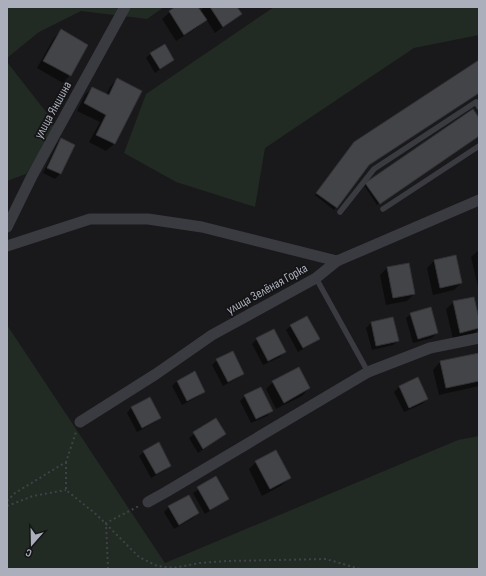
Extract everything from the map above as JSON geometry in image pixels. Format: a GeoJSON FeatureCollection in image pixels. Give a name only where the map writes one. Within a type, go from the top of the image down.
{"type":"FeatureCollection","features":[{"type":"Feature","properties":{"kind":"street","name":"улица Яншина"},"geometry":{"type":"LineString","coordinates":[[7,227],[32,176],[125,7]]}},
{"type":"Feature","properties":{"kind":"street","name":"улица Зелёная Горка"},"geometry":{"type":"LineString","coordinates":[[80,422],[156,374],[212,335],[316,278],[337,261],[479,200]]}},
{"type":"Feature","properties":{"kind":"street"},"geometry":{"type":"LineString","coordinates":[[7,246],[90,220],[148,219],[202,227],[337,261]]}},
{"type":"Feature","properties":{"kind":"street"},"geometry":{"type":"LineString","coordinates":[[148,502],[368,372],[430,348],[479,338]]}},
{"type":"Feature","properties":{"kind":"lane"},"geometry":{"type":"LineString","coordinates":[[340,212],[374,169],[476,102],[479,107]]}},
{"type":"Feature","properties":{"kind":"lane"},"geometry":{"type":"LineString","coordinates":[[383,209],[479,146]]}},
{"type":"Feature","properties":{"kind":"lane"},"geometry":{"type":"LineString","coordinates":[[316,278],[368,372]]}},
{"type":"Feature","properties":{"kind":"path"},"geometry":{"type":"LineString","coordinates":[[66,490],[66,462],[80,422]]}},
{"type":"Feature","properties":{"kind":"path"},"geometry":{"type":"LineString","coordinates":[[7,501],[15,493],[66,462]]}},
{"type":"Feature","properties":{"kind":"path"},"geometry":{"type":"LineString","coordinates":[[7,506],[33,496],[66,490],[106,523],[139,557],[157,566],[173,568],[200,563],[227,561],[326,559],[360,569]]}},
{"type":"Feature","properties":{"kind":"path"},"geometry":{"type":"LineString","coordinates":[[106,523],[148,502]]}},
{"type":"Feature","properties":{"kind":"path"},"geometry":{"type":"LineString","coordinates":[[106,523],[108,569]]}},
{"type":"Feature","properties":{"kind":"shaded area"},"geometry":{"type":"Polygon","coordinates":[[[7,7],[164,7],[147,19],[81,11],[39,32],[7,58],[7,7]]]}},
{"type":"Feature","properties":{"kind":"shaded area"},"geometry":{"type":"Polygon","coordinates":[[[274,7],[479,7],[479,35],[414,48],[265,148],[255,207],[176,182],[124,153],[146,94],[274,7]]]}},
{"type":"Feature","properties":{"kind":"shaded area"},"geometry":{"type":"Polygon","coordinates":[[[7,62],[57,126],[26,174],[7,181],[7,62]]]}},
{"type":"Feature","properties":{"kind":"shaded area"},"geometry":{"type":"Polygon","coordinates":[[[7,325],[165,563],[458,440],[479,436],[479,569],[7,569],[7,325]]]}},
{"type":"Feature","properties":{"kind":"building"},"geometry":{"type":"Polygon","coordinates":[[[175,7],[198,7],[207,20],[184,35],[169,11],[175,7]]]}},
{"type":"Feature","properties":{"kind":"building"},"geometry":{"type":"Polygon","coordinates":[[[210,7],[237,7],[242,14],[223,27],[210,7]]]}},
{"type":"Feature","properties":{"kind":"building"},"geometry":{"type":"Polygon","coordinates":[[[61,29],[88,45],[71,76],[43,61],[61,29]]]}},
{"type":"Feature","properties":{"kind":"building"},"geometry":{"type":"Polygon","coordinates":[[[165,44],[174,60],[160,69],[150,53],[165,44]]]}},
{"type":"Feature","properties":{"kind":"building"},"geometry":{"type":"Polygon","coordinates":[[[479,60],[479,93],[369,165],[337,208],[316,193],[354,142],[479,60]]]}},
{"type":"Feature","properties":{"kind":"building"},"geometry":{"type":"Polygon","coordinates":[[[117,78],[142,91],[115,144],[96,135],[106,115],[84,103],[92,87],[109,95],[117,78]]]}},
{"type":"Feature","properties":{"kind":"building"},"geometry":{"type":"Polygon","coordinates":[[[473,109],[479,118],[479,136],[380,204],[365,183],[473,109]]]}},
{"type":"Feature","properties":{"kind":"building"},"geometry":{"type":"Polygon","coordinates":[[[61,138],[75,145],[61,174],[47,168],[61,138]]]}},
{"type":"Feature","properties":{"kind":"building"},"geometry":{"type":"Polygon","coordinates":[[[456,255],[462,283],[440,288],[434,260],[456,255]]]}},
{"type":"Feature","properties":{"kind":"building"},"geometry":{"type":"Polygon","coordinates":[[[409,263],[415,294],[393,298],[387,267],[409,263]]]}},
{"type":"Feature","properties":{"kind":"building"},"geometry":{"type":"Polygon","coordinates":[[[474,297],[479,319],[479,328],[460,333],[453,301],[474,297]]]}},
{"type":"Feature","properties":{"kind":"building"},"geometry":{"type":"Polygon","coordinates":[[[431,307],[438,333],[418,339],[410,313],[431,307]]]}},
{"type":"Feature","properties":{"kind":"building"},"geometry":{"type":"Polygon","coordinates":[[[307,316],[320,339],[303,348],[290,325],[307,316]]]}},
{"type":"Feature","properties":{"kind":"building"},"geometry":{"type":"Polygon","coordinates":[[[393,317],[399,341],[376,346],[371,322],[393,317]]]}},
{"type":"Feature","properties":{"kind":"building"},"geometry":{"type":"Polygon","coordinates":[[[274,329],[286,352],[268,361],[256,338],[274,329]]]}},
{"type":"Feature","properties":{"kind":"building"},"geometry":{"type":"Polygon","coordinates":[[[233,351],[244,374],[228,382],[216,359],[233,351]]]}},
{"type":"Feature","properties":{"kind":"building"},"geometry":{"type":"Polygon","coordinates":[[[479,353],[479,381],[446,388],[440,361],[479,353]]]}},
{"type":"Feature","properties":{"kind":"building"},"geometry":{"type":"Polygon","coordinates":[[[299,367],[310,388],[284,403],[272,381],[299,367]]]}},
{"type":"Feature","properties":{"kind":"building"},"geometry":{"type":"Polygon","coordinates":[[[195,371],[205,392],[187,401],[177,381],[195,371]]]}},
{"type":"Feature","properties":{"kind":"building"},"geometry":{"type":"Polygon","coordinates":[[[418,377],[428,399],[409,408],[399,386],[418,377]]]}},
{"type":"Feature","properties":{"kind":"building"},"geometry":{"type":"Polygon","coordinates":[[[261,387],[273,411],[256,419],[244,395],[261,387]]]}},
{"type":"Feature","properties":{"kind":"building"},"geometry":{"type":"Polygon","coordinates":[[[150,397],[161,418],[142,428],[131,407],[150,397]]]}},
{"type":"Feature","properties":{"kind":"building"},"geometry":{"type":"Polygon","coordinates":[[[216,418],[226,434],[203,449],[193,432],[216,418]]]}},
{"type":"Feature","properties":{"kind":"building"},"geometry":{"type":"Polygon","coordinates":[[[159,442],[171,466],[156,474],[143,451],[159,442]]]}},
{"type":"Feature","properties":{"kind":"building"},"geometry":{"type":"Polygon","coordinates":[[[276,450],[291,478],[270,489],[255,461],[276,450]]]}},
{"type":"Feature","properties":{"kind":"building"},"geometry":{"type":"Polygon","coordinates":[[[216,476],[229,499],[210,510],[197,487],[216,476]]]}},
{"type":"Feature","properties":{"kind":"building"},"geometry":{"type":"Polygon","coordinates":[[[189,495],[199,513],[179,525],[168,506],[189,495]]]}}]}
